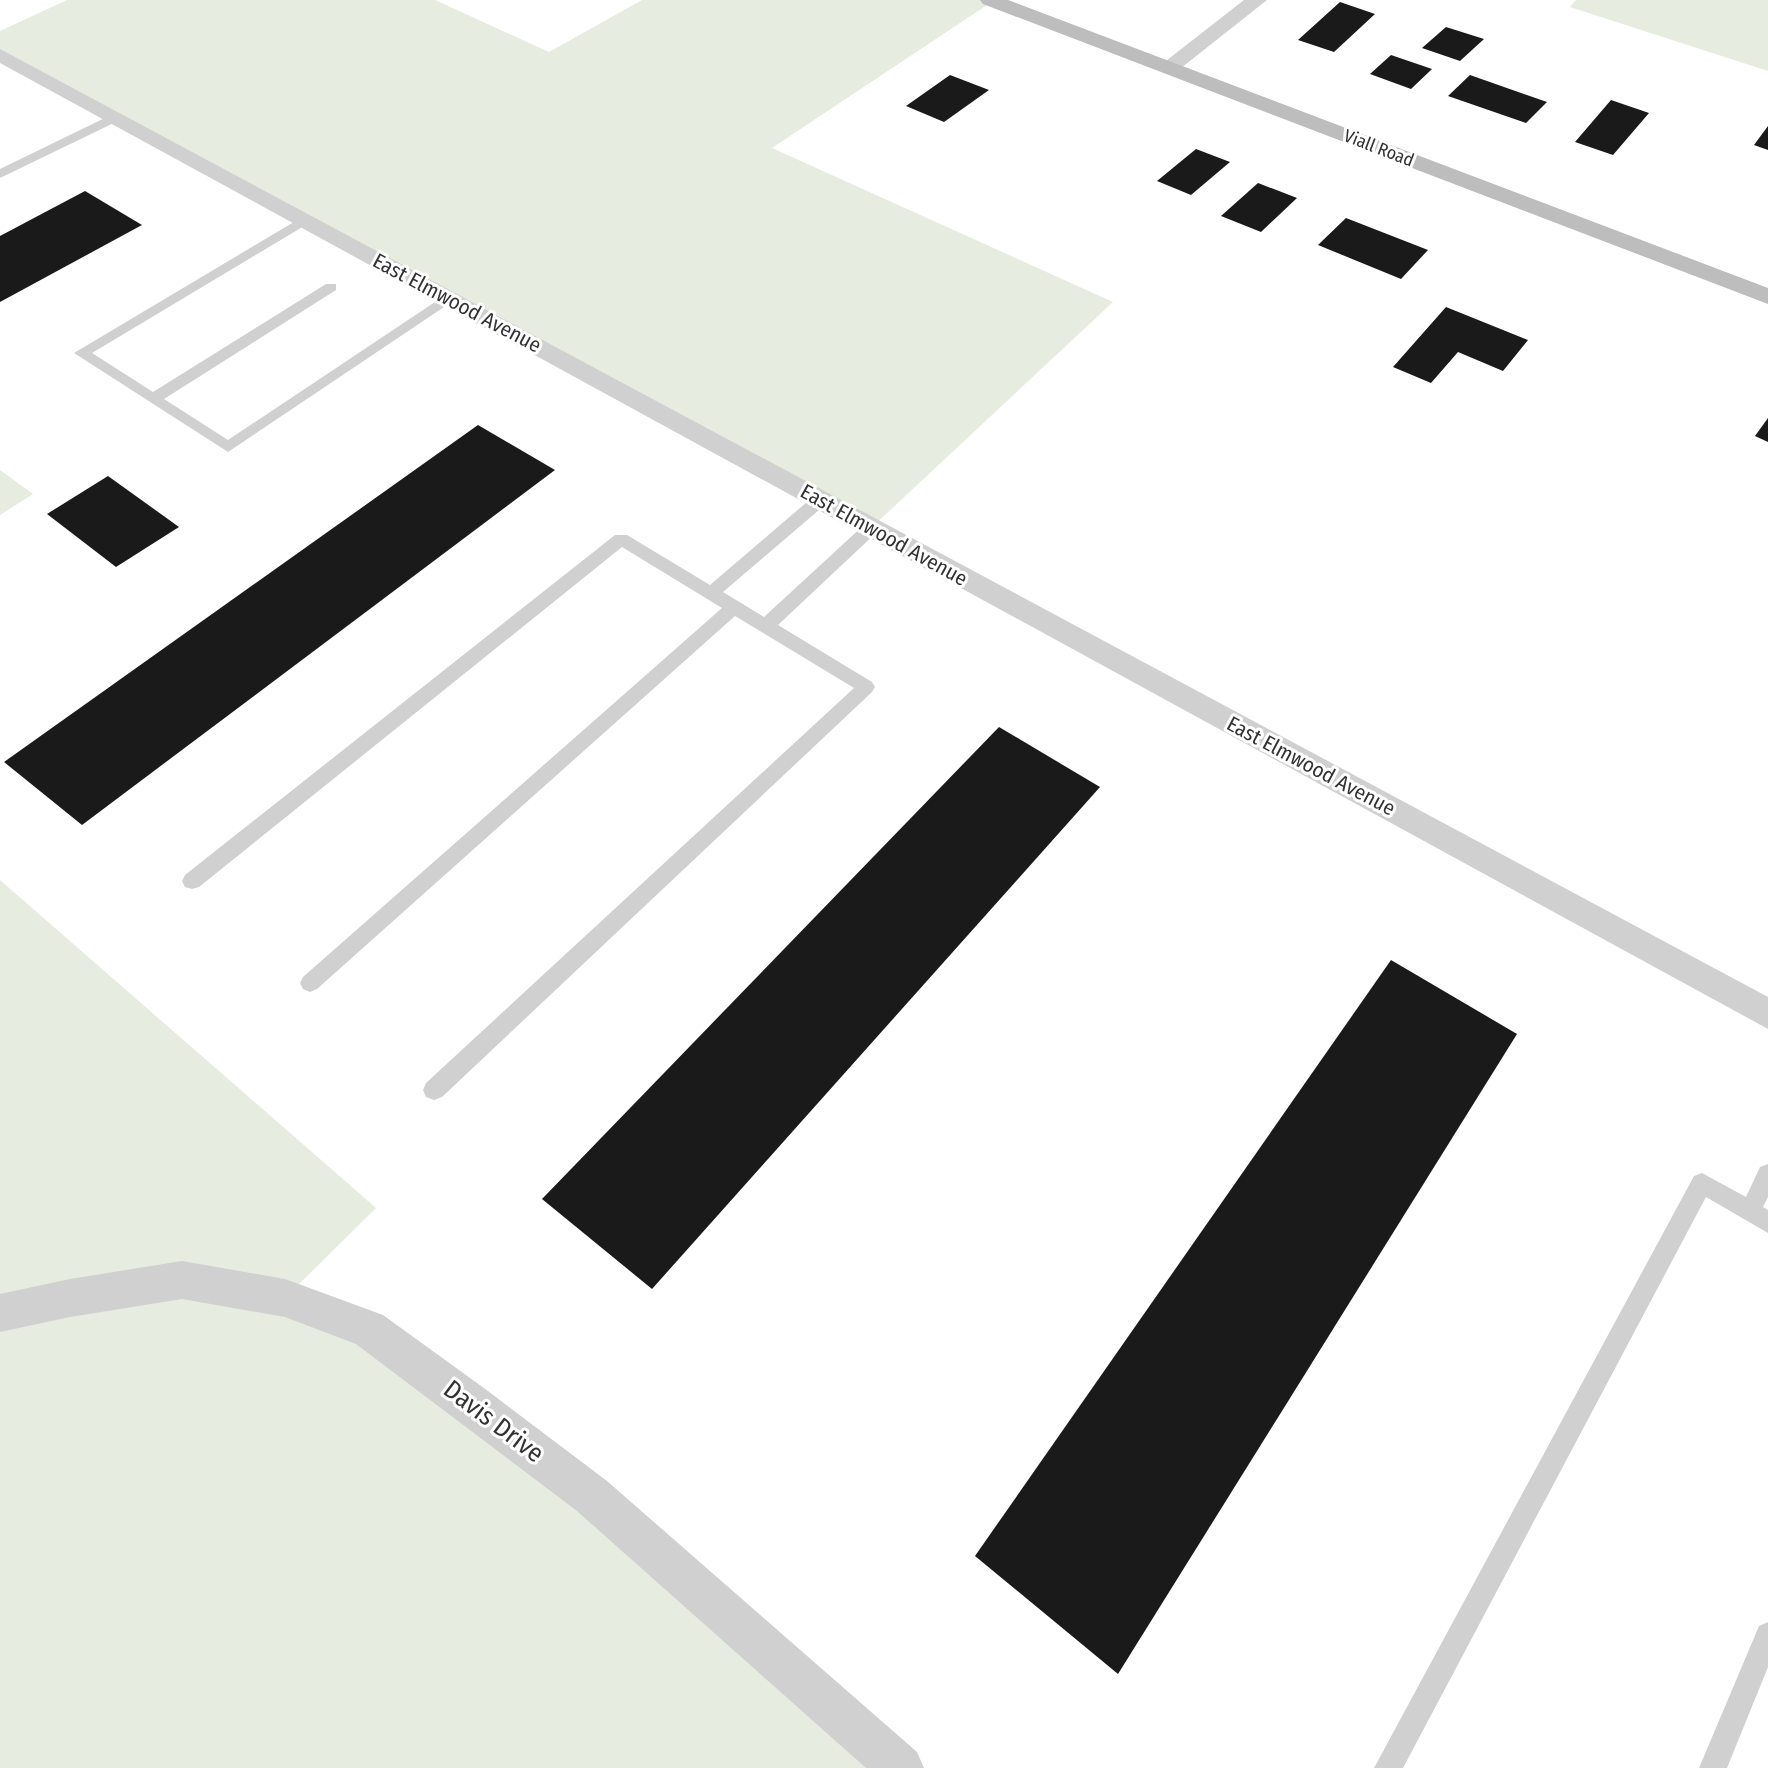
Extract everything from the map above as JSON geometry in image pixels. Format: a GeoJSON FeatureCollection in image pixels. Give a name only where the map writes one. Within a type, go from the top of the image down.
{"type":"FeatureCollection","features":[{"type":"Feature","properties":{"kind":"street","name":"Viall Road"},"geometry":{"type":"LineString","coordinates":[[990,0],[1768,297]]}},
{"type":"Feature","properties":{"kind":"street"},"geometry":{"type":"LineString","coordinates":[[1169,68],[1257,0]]}},
{"type":"Feature","properties":{"kind":"street","name":"East Elmwood Avenue"},"geometry":{"type":"LineString","coordinates":[[0,55],[1768,1014]]}},
{"type":"Feature","properties":{"kind":"street","name":"Davis Drive"},"geometry":{"type":"LineString","coordinates":[[0,1313],[70,1298],[182,1280],[285,1298],[369,1329],[474,1405],[592,1496],[901,1768]]}},
{"type":"Feature","properties":{"kind":"lane"},"geometry":{"type":"LineString","coordinates":[[0,174],[115,117]]}},
{"type":"Feature","properties":{"kind":"lane"},"geometry":{"type":"LineString","coordinates":[[304,220],[81,353],[228,447],[449,299]]}},
{"type":"Feature","properties":{"kind":"lane"},"geometry":{"type":"LineString","coordinates":[[153,399],[331,287]]}},
{"type":"Feature","properties":{"kind":"lane"},"geometry":{"type":"LineString","coordinates":[[711,593],[820,500]]}},
{"type":"Feature","properties":{"kind":"lane"},"geometry":{"type":"LineString","coordinates":[[766,626],[871,528]]}},
{"type":"Feature","properties":{"kind":"lane"},"geometry":{"type":"LineString","coordinates":[[192,881],[621,539],[866,687],[434,1090]]}},
{"type":"Feature","properties":{"kind":"lane"},"geometry":{"type":"LineString","coordinates":[[310,983],[734,607]]}},
{"type":"Feature","properties":{"kind":"lane"},"geometry":{"type":"LineString","coordinates":[[1388,1768],[1702,1183],[1759,1217],[1768,1174]]}},
{"type":"Feature","properties":{"kind":"lane"},"geometry":{"type":"LineString","coordinates":[[1713,1768],[1768,1635]]}},
{"type":"Feature","properties":{"kind":"shaded area"},"geometry":{"type":"Polygon","coordinates":[[[67,0],[435,0],[549,52],[642,0],[990,0],[993,1],[772,148],[1113,302],[871,528],[0,55],[0,31],[67,0]]]}},
{"type":"Feature","properties":{"kind":"shaded area"},"geometry":{"type":"Polygon","coordinates":[[[1576,0],[1768,0],[1768,71],[1570,7],[1576,0]]]}},
{"type":"Feature","properties":{"kind":"shaded area"},"geometry":{"type":"Polygon","coordinates":[[[0,470],[33,494],[0,515],[0,470]]]}},
{"type":"Feature","properties":{"kind":"shaded area"},"geometry":{"type":"Polygon","coordinates":[[[0,880],[376,1208],[286,1297],[369,1329],[901,1768],[0,1768],[0,880]]]}},
{"type":"Feature","properties":{"kind":"building"},"geometry":{"type":"Polygon","coordinates":[[[1340,2],[1375,14],[1334,52],[1298,40],[1340,2]]]}},
{"type":"Feature","properties":{"kind":"building"},"geometry":{"type":"Polygon","coordinates":[[[1446,27],[1484,39],[1460,61],[1422,48],[1446,27]]]}},
{"type":"Feature","properties":{"kind":"building"},"geometry":{"type":"Polygon","coordinates":[[[1391,55],[1432,69],[1411,89],[1370,74],[1391,55]]]}},
{"type":"Feature","properties":{"kind":"building"},"geometry":{"type":"Polygon","coordinates":[[[950,75],[989,90],[944,122],[906,106],[950,75]]]}},
{"type":"Feature","properties":{"kind":"building"},"geometry":{"type":"Polygon","coordinates":[[[1470,75],[1547,102],[1526,123],[1448,96],[1470,75]]]}},
{"type":"Feature","properties":{"kind":"building"},"geometry":{"type":"Polygon","coordinates":[[[1611,100],[1649,113],[1613,155],[1575,142],[1611,100]]]}},
{"type":"Feature","properties":{"kind":"building"},"geometry":{"type":"Polygon","coordinates":[[[1768,126],[1768,150],[1754,145],[1768,126]]]}},
{"type":"Feature","properties":{"kind":"building"},"geometry":{"type":"Polygon","coordinates":[[[1196,149],[1230,162],[1191,195],[1157,181],[1196,149]]]}},
{"type":"Feature","properties":{"kind":"building"},"geometry":{"type":"Polygon","coordinates":[[[1258,183],[1297,198],[1261,232],[1221,216],[1258,183]]]}},
{"type":"Feature","properties":{"kind":"building"},"geometry":{"type":"Polygon","coordinates":[[[85,191],[142,225],[0,302],[0,236],[85,191]]]}},
{"type":"Feature","properties":{"kind":"building"},"geometry":{"type":"Polygon","coordinates":[[[1346,218],[1428,250],[1401,279],[1318,245],[1346,218]]]}},
{"type":"Feature","properties":{"kind":"building"},"geometry":{"type":"Polygon","coordinates":[[[1446,307],[1528,340],[1503,371],[1458,352],[1431,383],[1393,367],[1446,307]]]}},
{"type":"Feature","properties":{"kind":"building"},"geometry":{"type":"Polygon","coordinates":[[[1768,418],[1768,442],[1755,436],[1768,418]]]}},
{"type":"Feature","properties":{"kind":"building"},"geometry":{"type":"Polygon","coordinates":[[[478,425],[555,470],[82,825],[4,762],[478,425]]]}},
{"type":"Feature","properties":{"kind":"building"},"geometry":{"type":"Polygon","coordinates":[[[108,476],[179,527],[116,567],[47,514],[108,476]]]}},
{"type":"Feature","properties":{"kind":"building"},"geometry":{"type":"Polygon","coordinates":[[[999,727],[1100,787],[652,1289],[542,1199],[999,727]]]}},
{"type":"Feature","properties":{"kind":"building"},"geometry":{"type":"Polygon","coordinates":[[[1391,960],[1517,1034],[1118,1674],[975,1556],[1391,960]]]}}]}
